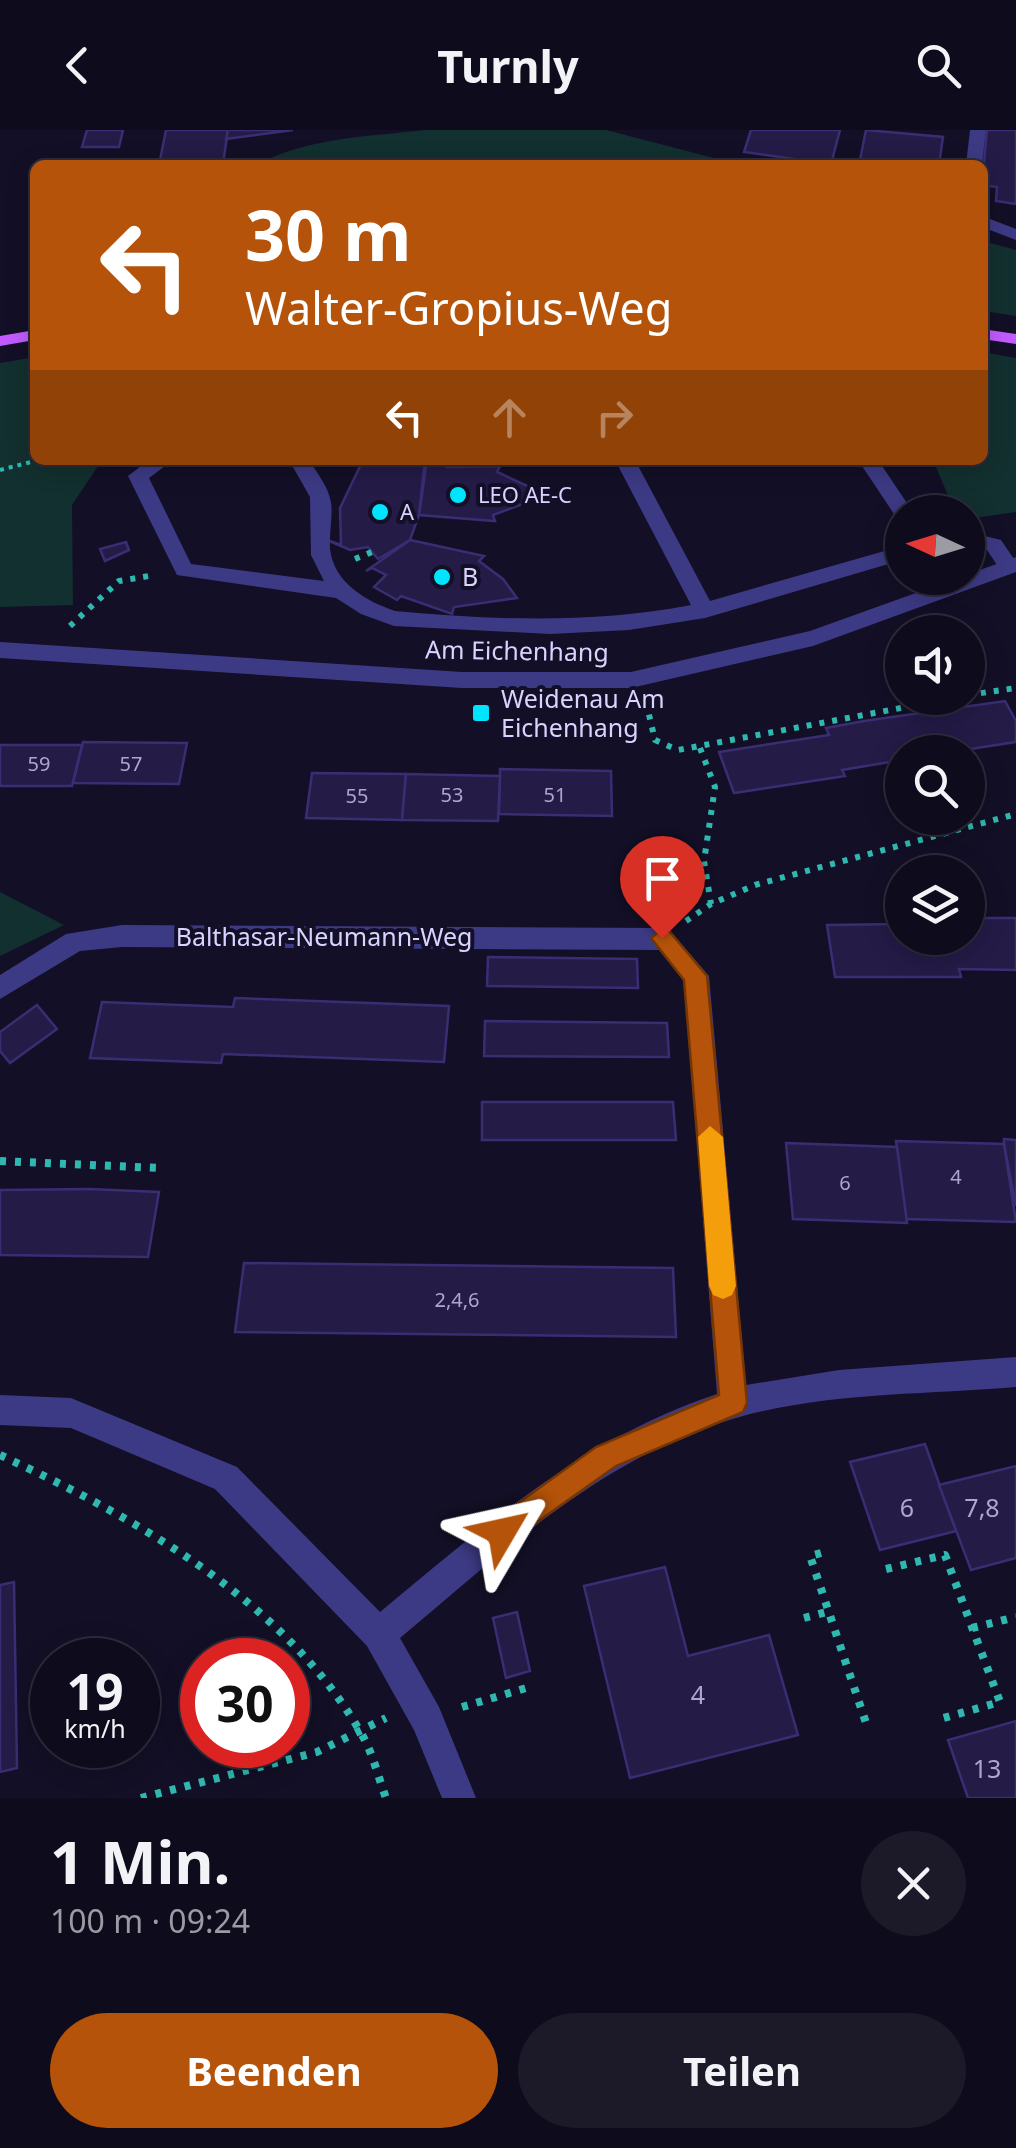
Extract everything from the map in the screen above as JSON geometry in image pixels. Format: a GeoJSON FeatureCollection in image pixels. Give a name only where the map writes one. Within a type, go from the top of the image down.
{"type":"FeatureCollection","features":[{"type":"Feature","properties":{"kind":"main road"},"geometry":{"type":"LineString","coordinates":[[988,335],[1016,339]]}},
{"type":"Feature","properties":{"kind":"main road"},"geometry":{"type":"LineString","coordinates":[[0,341],[30,336]]}},
{"type":"Feature","properties":{"kind":"street"},"geometry":{"type":"LineString","coordinates":[[975,160],[978,130]]}},
{"type":"Feature","properties":{"kind":"street"},"geometry":{"type":"LineString","coordinates":[[988,223],[1016,235]]}},
{"type":"Feature","properties":{"kind":"street"},"geometry":{"type":"LineString","coordinates":[[155,465],[138,476],[184,570],[341,591]]}},
{"type":"Feature","properties":{"kind":"street"},"geometry":{"type":"LineString","coordinates":[[302,465],[322,498],[317,542],[326,571],[341,591],[368,610],[427,622],[574,626],[704,610],[885,558]]}},
{"type":"Feature","properties":{"kind":"street"},"geometry":{"type":"LineString","coordinates":[[628,465],[704,610]]}},
{"type":"Feature","properties":{"kind":"street"},"geometry":{"type":"LineString","coordinates":[[871,465],[892,495]]}},
{"type":"Feature","properties":{"kind":"street"},"geometry":{"type":"LineString","coordinates":[[985,543],[994,545],[1012,565]]}},
{"type":"Feature","properties":{"kind":"street","name":"Am Eichenhang"},"geometry":{"type":"LineString","coordinates":[[0,650],[462,680],[631,680],[813,638],[1012,565]]}},
{"type":"Feature","properties":{"kind":"street","name":"Balthasar-Neumann-Weg"},"geometry":{"type":"LineString","coordinates":[[0,988],[76,942],[122,936],[662,938]]}},
{"type":"Feature","properties":{"kind":"street"},"geometry":{"type":"LineString","coordinates":[[662,938],[696,976],[733,1403]]}},
{"type":"Feature","properties":{"kind":"street"},"geometry":{"type":"LineString","coordinates":[[379,1634],[502,1532],[606,1456],[733,1403],[837,1385],[1016,1372]]}},
{"type":"Feature","properties":{"kind":"street"},"geometry":{"type":"LineString","coordinates":[[0,1410],[71,1413],[226,1478],[379,1634],[427,1718],[459,1798]]}},
{"type":"Feature","properties":{"kind":"path"},"geometry":{"type":"LineString","coordinates":[[0,470],[30,462]]}},
{"type":"Feature","properties":{"kind":"path"},"geometry":{"type":"LineString","coordinates":[[55,653],[72,621],[119,582],[184,570]]}},
{"type":"Feature","properties":{"kind":"path"},"geometry":{"type":"LineString","coordinates":[[985,693],[1016,688]]}},
{"type":"Feature","properties":{"kind":"path"},"geometry":{"type":"LineString","coordinates":[[646,703],[655,740],[678,750],[885,708]]}},
{"type":"Feature","properties":{"kind":"path"},"geometry":{"type":"LineString","coordinates":[[700,748],[715,788],[704,861],[710,904]]}},
{"type":"Feature","properties":{"kind":"path"},"geometry":{"type":"LineString","coordinates":[[662,938],[710,904],[755,886],[1016,814]]}},
{"type":"Feature","properties":{"kind":"path"},"geometry":{"type":"LineString","coordinates":[[0,1161],[160,1168]]}},
{"type":"Feature","properties":{"kind":"path"},"geometry":{"type":"LineString","coordinates":[[0,1455],[67,1484],[220,1582],[300,1653],[361,1732],[386,1798]]}},
{"type":"Feature","properties":{"kind":"path"},"geometry":{"type":"LineString","coordinates":[[821,1553],[810,1556],[867,1726]]}},
{"type":"Feature","properties":{"kind":"path"},"geometry":{"type":"LineString","coordinates":[[886,1569],[946,1555],[1000,1702],[940,1719]]}},
{"type":"Feature","properties":{"kind":"path"},"geometry":{"type":"LineString","coordinates":[[804,1618],[827,1612]]}},
{"type":"Feature","properties":{"kind":"path"},"geometry":{"type":"LineString","coordinates":[[972,1628],[1016,1617]]}},
{"type":"Feature","properties":{"kind":"path"},"geometry":{"type":"LineString","coordinates":[[427,1718],[532,1686]]}},
{"type":"Feature","properties":{"kind":"path"},"geometry":{"type":"LineString","coordinates":[[141,1798],[318,1752],[361,1732]]}},
{"type":"Feature","properties":{"kind":"green space"},"geometry":{"type":"Polygon","coordinates":[[[424,130],[606,130],[722,160],[268,160],[317,143],[424,130]]]}},
{"type":"Feature","properties":{"kind":"green space"},"geometry":{"type":"Polygon","coordinates":[[[988,242],[1016,250],[1016,316],[988,312],[988,242]]]}},
{"type":"Feature","properties":{"kind":"green space"},"geometry":{"type":"Polygon","coordinates":[[[988,353],[1016,358],[1016,512],[985,517],[985,495],[948,495],[935,465],[988,465],[988,353]]]}},
{"type":"Feature","properties":{"kind":"green space"},"geometry":{"type":"Polygon","coordinates":[[[30,358],[30,465],[99,465],[72,505],[73,605],[0,607],[0,363],[30,358]]]}},
{"type":"Feature","properties":{"kind":"green space"},"geometry":{"type":"Polygon","coordinates":[[[0,892],[64,925],[0,956],[0,892]]]}},
{"type":"Feature","properties":{"kind":"building"},"geometry":{"type":"Polygon","coordinates":[[[87,130],[123,130],[119,147],[82,147],[87,130]]]}},
{"type":"Feature","properties":{"kind":"building"},"geometry":{"type":"Polygon","coordinates":[[[166,130],[228,130],[224,160],[160,160],[166,130]]]}},
{"type":"Feature","properties":{"kind":"building"},"geometry":{"type":"Polygon","coordinates":[[[228,130],[293,130],[226,139],[228,130]]]}},
{"type":"Feature","properties":{"kind":"building"},"geometry":{"type":"Polygon","coordinates":[[[751,130],[840,130],[832,160],[744,152],[751,130]]]}},
{"type":"Feature","properties":{"kind":"building"},"geometry":{"type":"Polygon","coordinates":[[[866,130],[943,137],[940,160],[860,160],[866,130]]]}},
{"type":"Feature","properties":{"kind":"building"},"geometry":{"type":"Polygon","coordinates":[[[987,130],[1016,130],[1016,204],[996,201],[997,187],[988,186],[988,160],[984,160],[987,130]]]}},
{"type":"Feature","properties":{"kind":"building","name":"A"},"geometry":{"type":"Polygon","coordinates":[[[361,465],[424,465],[419,515],[410,540],[378,559],[368,547],[350,550],[327,540],[341,545],[340,508],[361,465]]]}},
{"type":"Feature","properties":{"kind":"building"},"geometry":{"type":"Polygon","coordinates":[[[426,466],[500,466],[497,472],[547,495],[493,515],[495,521],[419,515],[426,466]]]}},
{"type":"Feature","properties":{"kind":"building","name":"B"},"geometry":{"type":"Polygon","coordinates":[[[410,540],[484,556],[479,561],[503,579],[517,598],[454,607],[452,614],[401,596],[397,600],[374,587],[386,575],[372,568],[366,571],[410,540]]]}},
{"type":"Feature","properties":{"kind":"building"},"geometry":{"type":"Polygon","coordinates":[[[126,542],[129,550],[105,561],[100,549],[126,542]]]}},
{"type":"Feature","properties":{"kind":"building"},"geometry":{"type":"Polygon","coordinates":[[[1005,701],[1016,721],[1016,742],[985,747],[985,735],[885,735],[885,763],[842,770],[845,776],[734,793],[719,752],[829,735],[826,728],[906,715],[985,715],[985,704],[1005,701]]]}},
{"type":"Feature","properties":{"kind":"building"},"geometry":{"type":"Polygon","coordinates":[[[83,742],[187,743],[179,784],[73,783],[83,742]]]}},
{"type":"Feature","properties":{"kind":"building"},"geometry":{"type":"Polygon","coordinates":[[[0,745],[82,745],[72,786],[0,786],[0,745]]]}},
{"type":"Feature","properties":{"kind":"building"},"geometry":{"type":"Polygon","coordinates":[[[500,769],[611,771],[612,816],[499,814],[500,769]]]}},
{"type":"Feature","properties":{"kind":"building"},"geometry":{"type":"Polygon","coordinates":[[[312,773],[406,774],[402,820],[306,818],[312,773]]]}},
{"type":"Feature","properties":{"kind":"building"},"geometry":{"type":"Polygon","coordinates":[[[406,774],[500,776],[498,821],[402,820],[406,774]]]}},
{"type":"Feature","properties":{"kind":"building"},"geometry":{"type":"Polygon","coordinates":[[[985,918],[1016,918],[1016,970],[959,969],[961,977],[835,977],[827,925],[885,924],[885,955],[985,955],[985,918]]]}},
{"type":"Feature","properties":{"kind":"building"},"geometry":{"type":"Polygon","coordinates":[[[488,957],[637,959],[638,988],[487,986],[488,957]]]}},
{"type":"Feature","properties":{"kind":"building"},"geometry":{"type":"Polygon","coordinates":[[[235,998],[449,1006],[444,1062],[223,1054],[221,1063],[90,1058],[102,1002],[233,1007],[235,998]]]}},
{"type":"Feature","properties":{"kind":"building"},"geometry":{"type":"Polygon","coordinates":[[[37,1005],[57,1029],[10,1063],[0,1051],[0,1032],[37,1005]]]}},
{"type":"Feature","properties":{"kind":"building"},"geometry":{"type":"Polygon","coordinates":[[[485,1021],[667,1023],[669,1057],[484,1056],[485,1021]]]}},
{"type":"Feature","properties":{"kind":"building"},"geometry":{"type":"Polygon","coordinates":[[[482,1102],[673,1102],[676,1140],[482,1140],[482,1102]]]}},
{"type":"Feature","properties":{"kind":"building"},"geometry":{"type":"Polygon","coordinates":[[[1004,1139],[1016,1140],[1016,1206],[1004,1144],[1004,1139]]]}},
{"type":"Feature","properties":{"kind":"building"},"geometry":{"type":"Polygon","coordinates":[[[896,1141],[1004,1144],[1016,1222],[906,1219],[896,1141]]]}},
{"type":"Feature","properties":{"kind":"building"},"geometry":{"type":"Polygon","coordinates":[[[786,1143],[897,1147],[907,1223],[793,1219],[786,1143]]]}},
{"type":"Feature","properties":{"kind":"building"},"geometry":{"type":"Polygon","coordinates":[[[0,1190],[159,1192],[148,1257],[0,1255],[0,1190]]]}},
{"type":"Feature","properties":{"kind":"building"},"geometry":{"type":"Polygon","coordinates":[[[244,1263],[673,1268],[676,1337],[235,1332],[244,1263]]]}},
{"type":"Feature","properties":{"kind":"building"},"geometry":{"type":"Polygon","coordinates":[[[925,1444],[956,1531],[880,1550],[850,1462],[925,1444]]]}},
{"type":"Feature","properties":{"kind":"building"},"geometry":{"type":"Polygon","coordinates":[[[1016,1466],[1016,1558],[971,1570],[939,1485],[1016,1466]]]}},
{"type":"Feature","properties":{"kind":"building"},"geometry":{"type":"Polygon","coordinates":[[[665,1567],[688,1656],[769,1635],[798,1735],[630,1778],[584,1586],[665,1567]]]}},
{"type":"Feature","properties":{"kind":"building"},"geometry":{"type":"Polygon","coordinates":[[[14,1582],[17,1768],[0,1772],[0,1585],[14,1582]]]}},
{"type":"Feature","properties":{"kind":"building"},"geometry":{"type":"Polygon","coordinates":[[[517,1612],[530,1671],[506,1678],[493,1618],[517,1612]]]}},
{"type":"Feature","properties":{"kind":"building"},"geometry":{"type":"Polygon","coordinates":[[[1016,1721],[1016,1798],[968,1798],[948,1740],[1016,1721]]]}},
{"type":"Feature","properties":{"kind":"slow traffic"},"geometry":{"type":"LineString","coordinates":[[710,1137],[723,1286]]}},
{"type":"Feature","properties":{"kind":"place","name":"LEO AE-C"},"geometry":{"type":"Point","coordinates":[458,495]}},
{"type":"Feature","properties":{"kind":"place","name":"A"},"geometry":{"type":"Point","coordinates":[380,512]}},
{"type":"Feature","properties":{"kind":"place","name":"B"},"geometry":{"type":"Point","coordinates":[442,577]}},
{"type":"Feature","properties":{"kind":"place","name":"Weidenau Am Eichenhang"},"geometry":{"type":"Point","coordinates":[481,713]}},
{"type":"Feature","properties":{"kind":"route"},"geometry":{"type":"LineString","coordinates":[[502,1532],[606,1456],[733,1403],[696,976],[662,938]]}}]}
